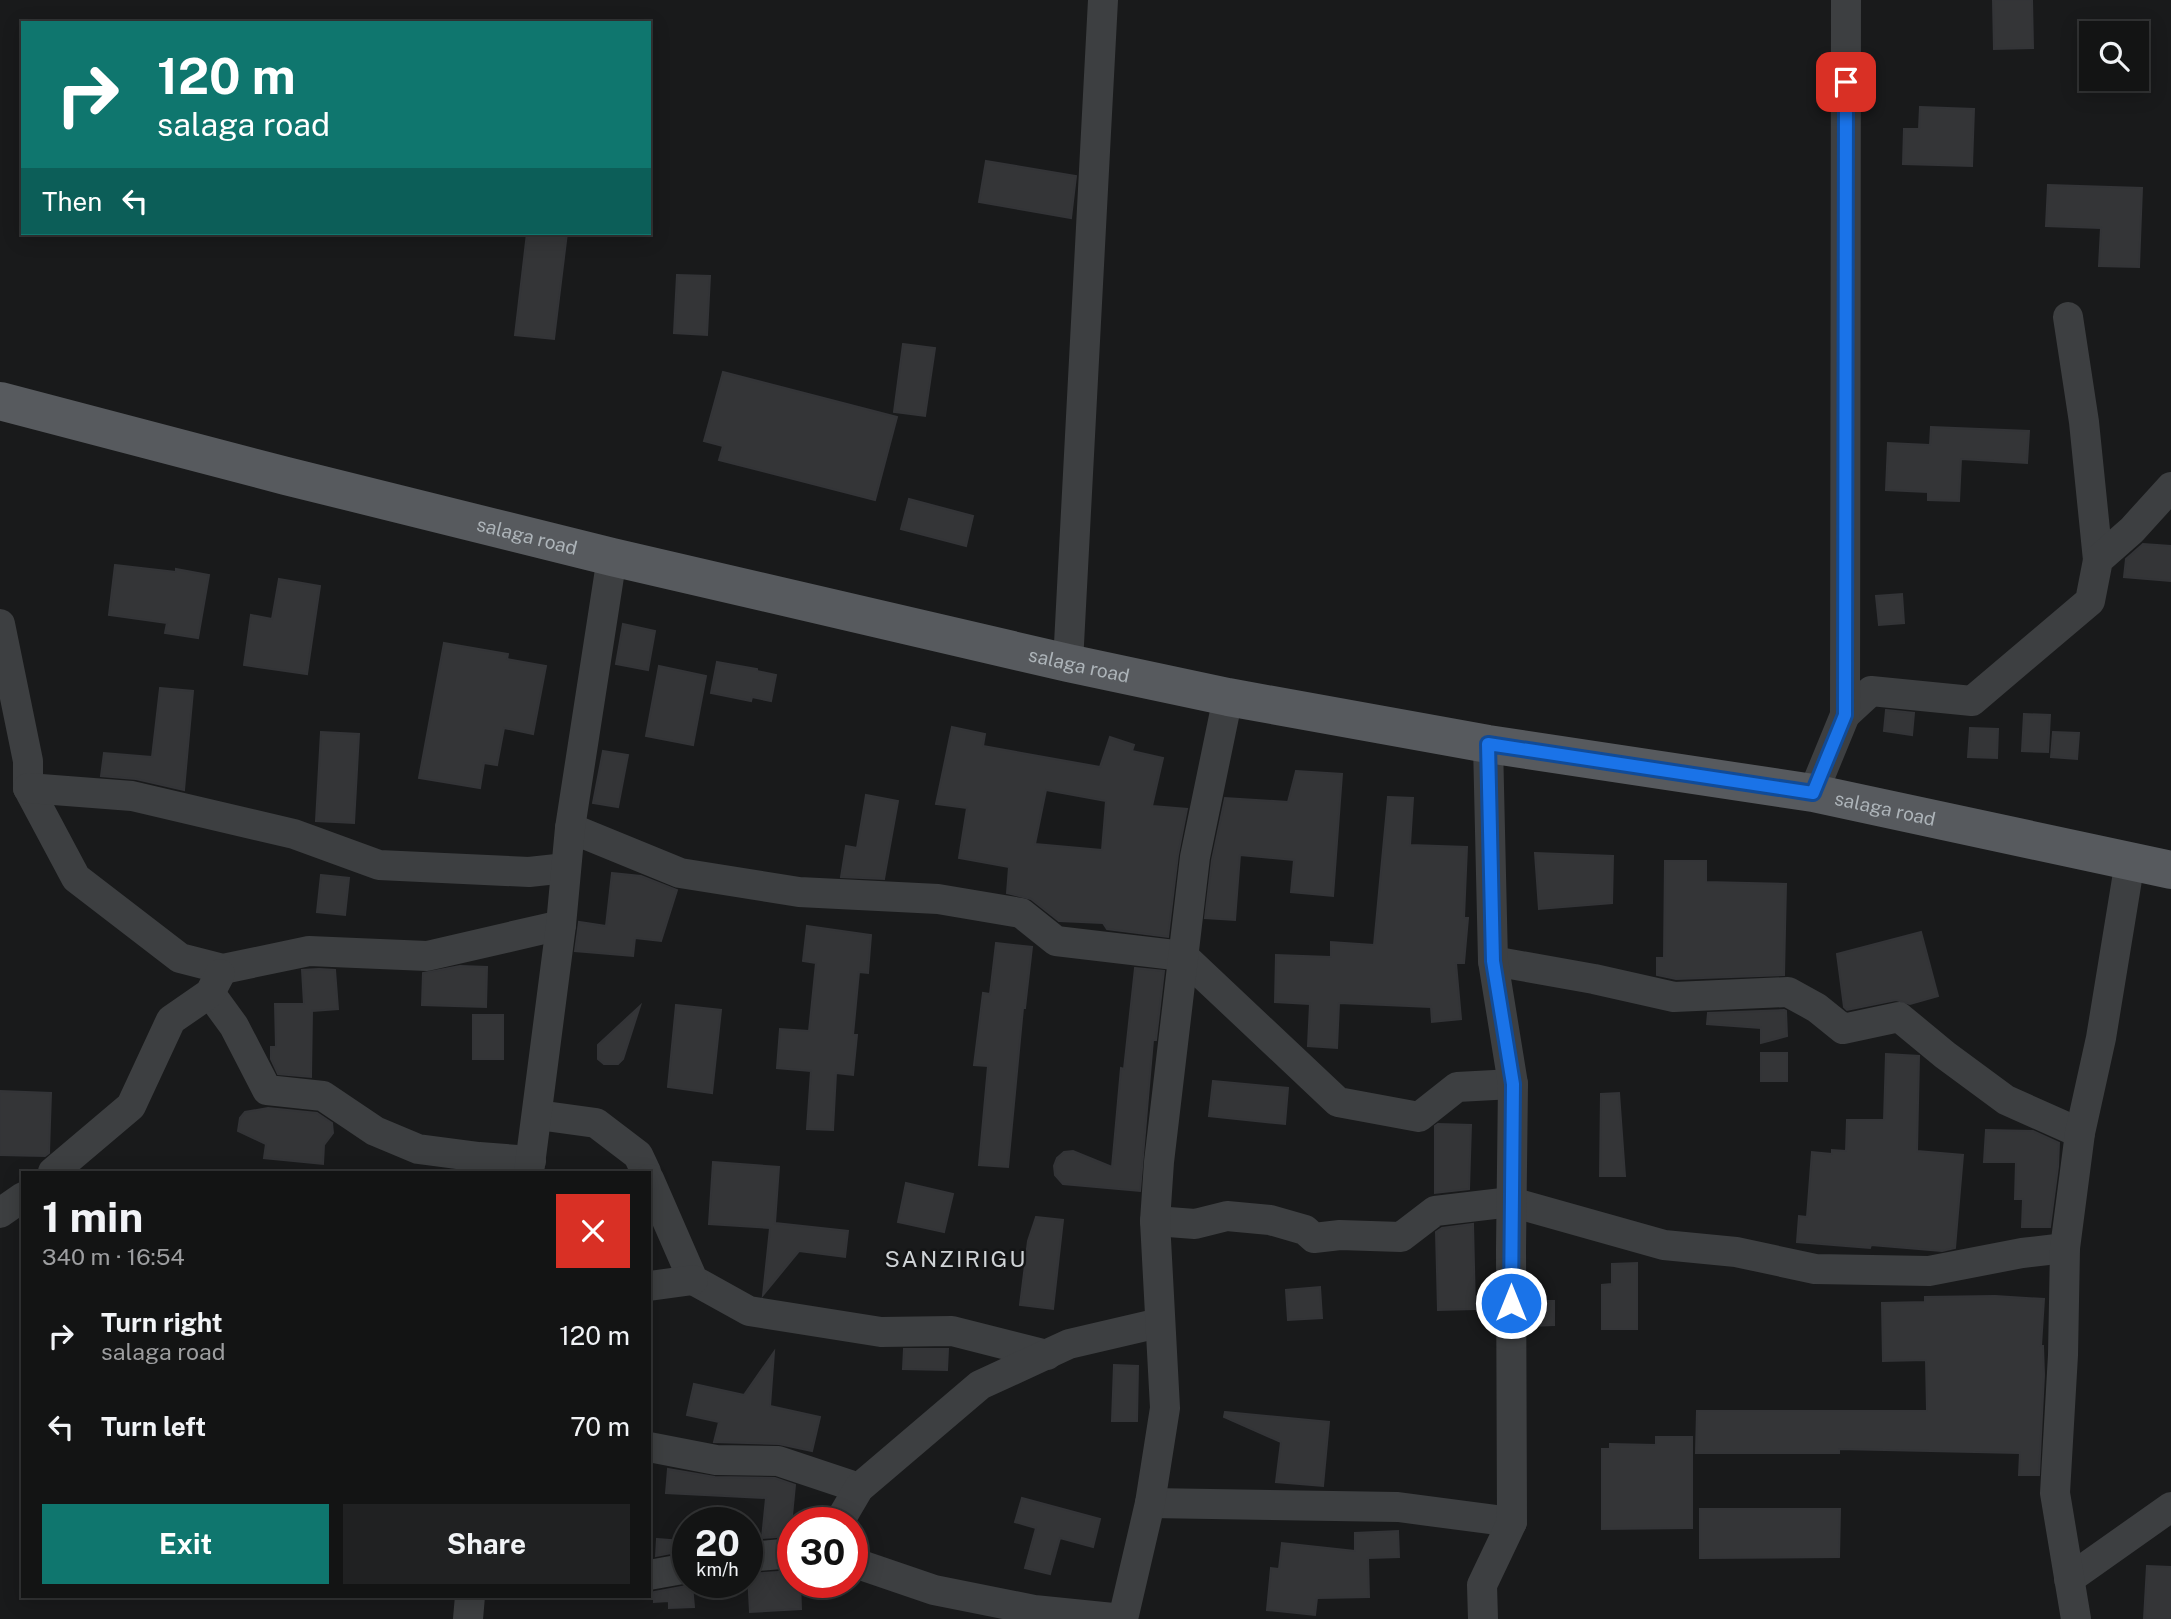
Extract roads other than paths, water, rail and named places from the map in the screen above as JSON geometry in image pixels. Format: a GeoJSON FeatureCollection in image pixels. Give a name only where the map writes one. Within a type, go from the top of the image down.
{"type":"FeatureCollection","features":[{"type":"Feature","properties":{"kind":"main road","name":"salaga road"},"geometry":{"type":"LineString","coordinates":[[0,401],[612,557],[1068,663],[1228,697],[1488,744],[1813,793],[2171,870]]}},
{"type":"Feature","properties":{"kind":"street"},"geometry":{"type":"LineString","coordinates":[[1068,663],[1103,0]]}},
{"type":"Feature","properties":{"kind":"street"},"geometry":{"type":"LineString","coordinates":[[1813,793],[1845,715],[1846,0]]}},
{"type":"Feature","properties":{"kind":"street"},"geometry":{"type":"LineString","coordinates":[[1845,715],[1871,691],[1972,701],[2090,601],[2098,560],[2084,422],[2067,317]]}},
{"type":"Feature","properties":{"kind":"street"},"geometry":{"type":"LineString","coordinates":[[2098,560],[2132,530],[2171,487]]}},
{"type":"Feature","properties":{"kind":"street"},"geometry":{"type":"LineString","coordinates":[[0,624],[28,761],[27,788],[76,878],[180,958],[217,981],[234,1026],[267,1090],[323,1096],[375,1131],[418,1149],[530,1167],[561,925],[570,828],[612,557]]}},
{"type":"Feature","properties":{"kind":"street"},"geometry":{"type":"LineString","coordinates":[[868,1567],[947,1592],[1034,1610],[1123,1619],[1150,1503],[1165,1408],[1155,1221],[1159,1162],[1195,858],[1228,697]]}},
{"type":"Feature","properties":{"kind":"street"},"geometry":{"type":"LineString","coordinates":[[1483,1619],[1482,1585],[1512,1522],[1513,1084],[1493,961],[1488,744]]}},
{"type":"Feature","properties":{"kind":"street"},"geometry":{"type":"LineString","coordinates":[[27,788],[132,796],[294,834],[379,865],[529,872],[566,868]]}},
{"type":"Feature","properties":{"kind":"street"},"geometry":{"type":"LineString","coordinates":[[570,828],[680,873],[799,892],[938,899],[1021,913],[1056,941],[1183,956],[1338,1101],[1419,1117],[1457,1087],[1513,1084]]}},
{"type":"Feature","properties":{"kind":"street"},"geometry":{"type":"LineString","coordinates":[[2076,1619],[2055,1493],[2063,1355],[2065,1248],[2080,1133],[2101,1038],[2130,861]]}},
{"type":"Feature","properties":{"kind":"street"},"geometry":{"type":"LineString","coordinates":[[54,1171],[131,1106],[171,1020],[217,981],[309,951],[427,956],[561,925]]}},
{"type":"Feature","properties":{"kind":"street"},"geometry":{"type":"LineString","coordinates":[[1493,961],[1674,997],[1788,992],[1817,1008],[1843,1029],[1899,1017],[2006,1100],[2080,1133]]}},
{"type":"Feature","properties":{"kind":"street"},"geometry":{"type":"LineString","coordinates":[[538,1115],[596,1123],[638,1155],[646,1171]]}},
{"type":"Feature","properties":{"kind":"street"},"geometry":{"type":"LineString","coordinates":[[651,1184],[693,1280]]}},
{"type":"Feature","properties":{"kind":"street"},"geometry":{"type":"LineString","coordinates":[[0,1213],[21,1197]]}},
{"type":"Feature","properties":{"kind":"street"},"geometry":{"type":"LineString","coordinates":[[1155,1221],[1195,1224],[1227,1216],[1269,1220],[1305,1230],[1314,1238],[1340,1235],[1401,1237],[1435,1211],[1511,1202],[1664,1245],[1736,1252],[1815,1269],[1929,1270],[2065,1248]]}},
{"type":"Feature","properties":{"kind":"street"},"geometry":{"type":"LineString","coordinates":[[651,1286],[693,1280],[749,1311],[881,1332],[952,1331],[1047,1355]]}},
{"type":"Feature","properties":{"kind":"street"},"geometry":{"type":"LineString","coordinates":[[848,1507],[859,1488],[980,1385],[1069,1344],[1160,1323]]}},
{"type":"Feature","properties":{"kind":"street"},"geometry":{"type":"LineString","coordinates":[[651,1447],[716,1460],[778,1461],[859,1488]]}},
{"type":"Feature","properties":{"kind":"street"},"geometry":{"type":"LineString","coordinates":[[1150,1503],[1398,1507],[1512,1522]]}},
{"type":"Feature","properties":{"kind":"street"},"geometry":{"type":"LineString","coordinates":[[2069,1579],[2171,1507]]}},
{"type":"Feature","properties":{"kind":"street"},"geometry":{"type":"LineString","coordinates":[[651,1575],[672,1571]]}},
{"type":"Feature","properties":{"kind":"street"},"geometry":{"type":"LineString","coordinates":[[468,1619],[470,1598]]}},
{"type":"Feature","properties":{"kind":"district","name":"SANZIRIGU"},"geometry":{"type":"Point","coordinates":[956,1259]}}]}
